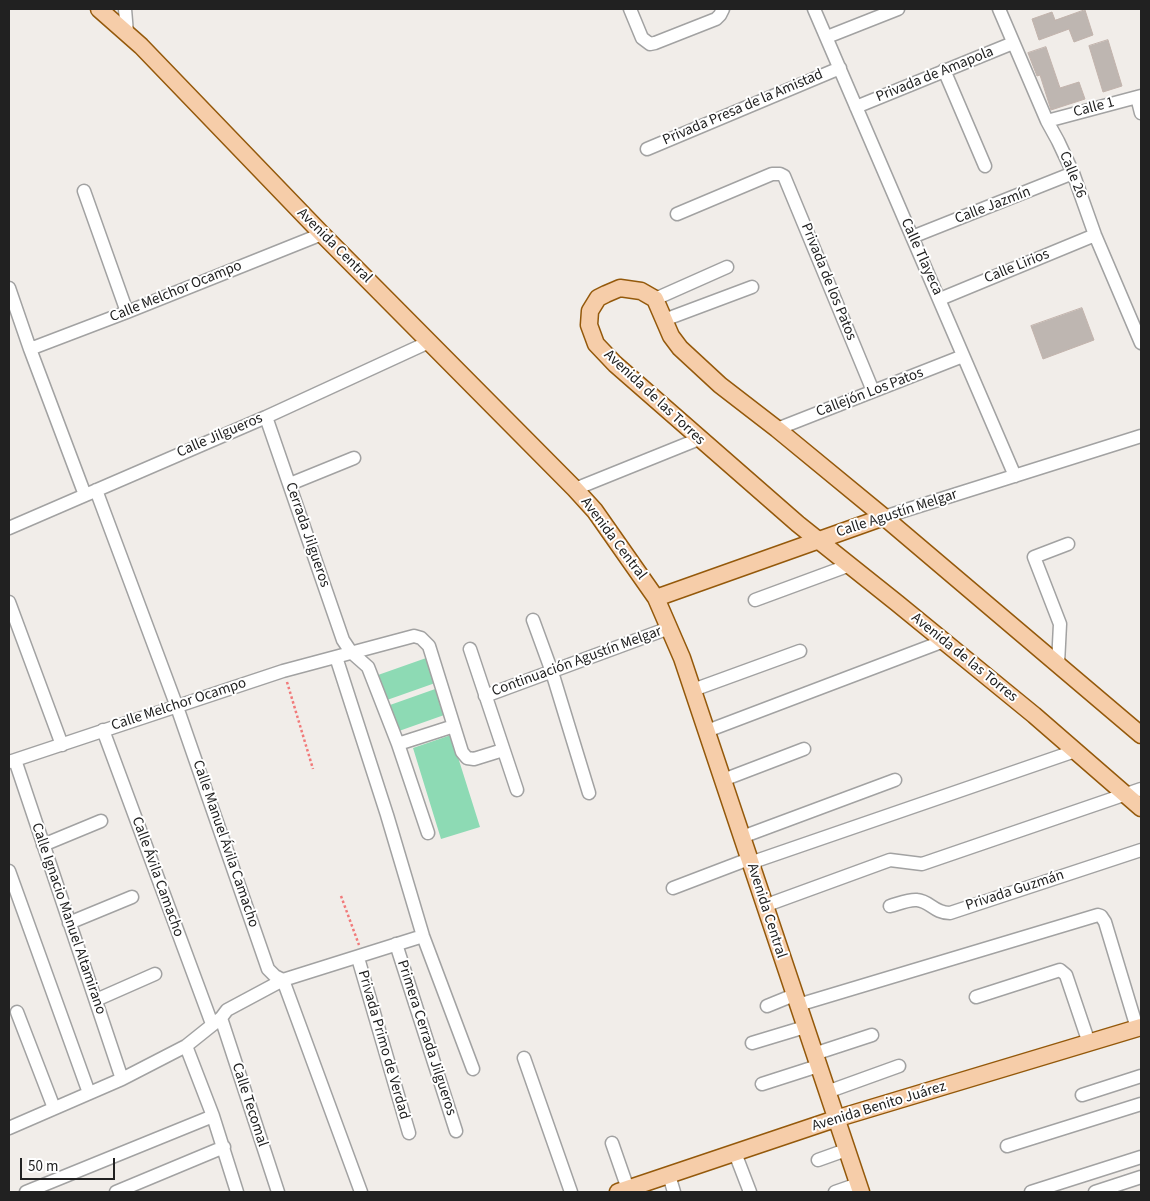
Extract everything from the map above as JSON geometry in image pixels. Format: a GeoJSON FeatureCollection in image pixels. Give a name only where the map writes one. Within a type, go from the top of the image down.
{"type":"FeatureCollection","features":[{"type":"Feature","properties":{"kind":"main road","name":"Avenida Central"},"geometry":{"type":"LineString","coordinates":[[99,9],[141,46],[322,234],[575,489],[594,511],[656,598],[682,658],[860,1188]]}},
{"type":"Feature","properties":{"kind":"main road","name":"Avenida de las Torres"},"geometry":{"type":"LineString","coordinates":[[655,299],[642,291],[620,288],[598,298],[590,312],[589,325],[596,344],[614,364],[818,540],[944,641],[1141,808]]}},
{"type":"Feature","properties":{"kind":"main road"},"geometry":{"type":"LineString","coordinates":[[655,299],[671,336],[680,348],[720,385],[884,517],[1139,730]]}},
{"type":"Feature","properties":{"kind":"main road","name":"Calle Agustín Melgar"},"geometry":{"type":"LineString","coordinates":[[656,598],[884,517]]}},
{"type":"Feature","properties":{"kind":"main road","name":"Avenida Benito Juárez"},"geometry":{"type":"LineString","coordinates":[[623,1191],[836,1119],[1139,1027]]}},
{"type":"Feature","properties":{"kind":"street"},"geometry":{"type":"LineString","coordinates":[[125,9],[126,33]]}},
{"type":"Feature","properties":{"kind":"street"},"geometry":{"type":"LineString","coordinates":[[630,9],[642,38],[650,44],[716,19],[723,9]]}},
{"type":"Feature","properties":{"kind":"street","name":"Calle Tlayeca"},"geometry":{"type":"LineString","coordinates":[[814,9],[940,299],[1014,476]]}},
{"type":"Feature","properties":{"kind":"street"},"geometry":{"type":"LineString","coordinates":[[827,38],[898,9]]}},
{"type":"Feature","properties":{"kind":"street","name":"Calle 26"},"geometry":{"type":"LineString","coordinates":[[999,9],[1046,121],[1058,140],[1073,173],[1095,236],[1141,343]]}},
{"type":"Feature","properties":{"kind":"street","name":"Privada de Amapola"},"geometry":{"type":"LineString","coordinates":[[856,107],[1013,43]]}},
{"type":"Feature","properties":{"kind":"street","name":"Privada Presa de la Amistad"},"geometry":{"type":"LineString","coordinates":[[647,149],[840,68]]}},
{"type":"Feature","properties":{"kind":"street"},"geometry":{"type":"LineString","coordinates":[[944,70],[985,166]]}},
{"type":"Feature","properties":{"kind":"street"},"geometry":{"type":"LineString","coordinates":[[1139,96],[1141,113]]}},
{"type":"Feature","properties":{"kind":"street","name":"Calle 1"},"geometry":{"type":"LineString","coordinates":[[1046,121],[1139,96]]}},
{"type":"Feature","properties":{"kind":"street","name":"Calle Jazmín"},"geometry":{"type":"LineString","coordinates":[[912,237],[1073,173]]}},
{"type":"Feature","properties":{"kind":"street","name":"Privada de los Patos"},"geometry":{"type":"LineString","coordinates":[[677,214],[772,174],[780,174],[786,180],[872,392]]}},
{"type":"Feature","properties":{"kind":"street"},"geometry":{"type":"LineString","coordinates":[[84,191],[127,312]]}},
{"type":"Feature","properties":{"kind":"street","name":"Calle Melchor Ocampo"},"geometry":{"type":"LineString","coordinates":[[30,349],[322,234]]}},
{"type":"Feature","properties":{"kind":"street","name":"Calle Lirios"},"geometry":{"type":"LineString","coordinates":[[940,299],[1095,236]]}},
{"type":"Feature","properties":{"kind":"street"},"geometry":{"type":"LineString","coordinates":[[655,299],[727,267]]}},
{"type":"Feature","properties":{"kind":"street"},"geometry":{"type":"LineString","coordinates":[[664,320],[752,287]]}},
{"type":"Feature","properties":{"kind":"street","name":"Calle Manuel Ávila Camacho"},"geometry":{"type":"LineString","coordinates":[[9,288],[30,349],[91,492],[177,707],[268,969],[274,976],[283,980],[361,1192]]}},
{"type":"Feature","properties":{"kind":"street","name":"Calle Jilgueros"},"geometry":{"type":"LineString","coordinates":[[9,527],[266,416],[429,342]]}},
{"type":"Feature","properties":{"kind":"street","name":"Callejón Los Patos"},"geometry":{"type":"LineString","coordinates":[[777,429],[963,356]]}},
{"type":"Feature","properties":{"kind":"street","name":"Cerrada Jilgueros"},"geometry":{"type":"LineString","coordinates":[[266,416],[343,640],[351,652],[368,667],[398,744],[428,833]]}},
{"type":"Feature","properties":{"kind":"street","name":"Calle Agustín Melgar"},"geometry":{"type":"LineString","coordinates":[[884,517],[1141,436]]}},
{"type":"Feature","properties":{"kind":"street"},"geometry":{"type":"LineString","coordinates":[[575,489],[699,439]]}},
{"type":"Feature","properties":{"kind":"street"},"geometry":{"type":"LineString","coordinates":[[290,484],[354,458]]}},
{"type":"Feature","properties":{"kind":"street"},"geometry":{"type":"LineString","coordinates":[[1058,664],[1060,624],[1034,558],[1068,544]]}},
{"type":"Feature","properties":{"kind":"street"},"geometry":{"type":"LineString","coordinates":[[755,600],[850,565]]}},
{"type":"Feature","properties":{"kind":"street"},"geometry":{"type":"LineString","coordinates":[[9,602],[62,746]]}},
{"type":"Feature","properties":{"kind":"street"},"geometry":{"type":"LineString","coordinates":[[533,620],[552,672],[589,793]]}},
{"type":"Feature","properties":{"kind":"street","name":"Continuación Agustín Melgar"},"geometry":{"type":"LineString","coordinates":[[485,696],[669,628]]}},
{"type":"Feature","properties":{"kind":"street","name":"Calle Melchor Ocampo"},"geometry":{"type":"LineString","coordinates":[[12,761],[62,746],[103,730],[283,671],[414,636],[421,638],[429,646],[454,726]]}},
{"type":"Feature","properties":{"kind":"street"},"geometry":{"type":"LineString","coordinates":[[706,731],[944,641]]}},
{"type":"Feature","properties":{"kind":"street"},"geometry":{"type":"LineString","coordinates":[[470,649],[517,790]]}},
{"type":"Feature","properties":{"kind":"street"},"geometry":{"type":"LineString","coordinates":[[693,690],[800,651]]}},
{"type":"Feature","properties":{"kind":"street"},"geometry":{"type":"LineString","coordinates":[[336,657],[387,815],[423,936],[473,1069]]}},
{"type":"Feature","properties":{"kind":"street"},"geometry":{"type":"LineString","coordinates":[[398,744],[454,726],[462,752],[467,758],[474,759],[503,750]]}},
{"type":"Feature","properties":{"kind":"street","name":"Calle Ávila Camacho"},"geometry":{"type":"LineString","coordinates":[[103,730],[216,1021]]}},
{"type":"Feature","properties":{"kind":"street"},"geometry":{"type":"LineString","coordinates":[[723,780],[804,749]]}},
{"type":"Feature","properties":{"kind":"street"},"geometry":{"type":"LineString","coordinates":[[672,888],[916,807],[1075,751]]}},
{"type":"Feature","properties":{"kind":"street","name":"Calle Ignacio Manuel Altamirano"},"geometry":{"type":"LineString","coordinates":[[12,761],[44,845],[122,1079]]}},
{"type":"Feature","properties":{"kind":"street"},"geometry":{"type":"LineString","coordinates":[[742,837],[895,780]]}},
{"type":"Feature","properties":{"kind":"street"},"geometry":{"type":"LineString","coordinates":[[764,906],[890,860],[922,864],[1141,788]]}},
{"type":"Feature","properties":{"kind":"street"},"geometry":{"type":"LineString","coordinates":[[44,845],[101,821]]}},
{"type":"Feature","properties":{"kind":"street","name":"Privada Guzmán"},"geometry":{"type":"LineString","coordinates":[[890,906],[915,900],[923,901],[941,913],[950,913],[1141,850]]}},
{"type":"Feature","properties":{"kind":"street"},"geometry":{"type":"LineString","coordinates":[[9,871],[89,1093]]}},
{"type":"Feature","properties":{"kind":"street"},"geometry":{"type":"LineString","coordinates":[[70,923],[132,897]]}},
{"type":"Feature","properties":{"kind":"street"},"geometry":{"type":"LineString","coordinates":[[767,1006],[796,1000],[1098,915],[1105,922],[1139,1027]]}},
{"type":"Feature","properties":{"kind":"street"},"geometry":{"type":"LineString","coordinates":[[9,1128],[122,1079],[186,1046],[227,1010],[283,980],[423,936]]}},
{"type":"Feature","properties":{"kind":"street","name":"Primera Cerrada Jilgueros"},"geometry":{"type":"LineString","coordinates":[[396,944],[456,1131]]}},
{"type":"Feature","properties":{"kind":"street","name":"Privada Primo de Verdad"},"geometry":{"type":"LineString","coordinates":[[360,957],[409,1133]]}},
{"type":"Feature","properties":{"kind":"street"},"geometry":{"type":"LineString","coordinates":[[976,997],[1060,970],[1066,975],[1089,1043]]}},
{"type":"Feature","properties":{"kind":"street"},"geometry":{"type":"LineString","coordinates":[[96,1000],[155,974]]}},
{"type":"Feature","properties":{"kind":"street"},"geometry":{"type":"LineString","coordinates":[[17,1012],[54,1108]]}},
{"type":"Feature","properties":{"kind":"street","name":"Calle Tecomal"},"geometry":{"type":"LineString","coordinates":[[216,1021],[278,1192]]}},
{"type":"Feature","properties":{"kind":"street"},"geometry":{"type":"LineString","coordinates":[[752,1043],[805,1027]]}},
{"type":"Feature","properties":{"kind":"street"},"geometry":{"type":"LineString","coordinates":[[762,1084],[872,1035]]}},
{"type":"Feature","properties":{"kind":"street"},"geometry":{"type":"LineString","coordinates":[[186,1046],[224,1147],[237,1192]]}},
{"type":"Feature","properties":{"kind":"street"},"geometry":{"type":"LineString","coordinates":[[524,1058],[571,1192]]}},
{"type":"Feature","properties":{"kind":"street"},"geometry":{"type":"LineString","coordinates":[[827,1092],[899,1066]]}},
{"type":"Feature","properties":{"kind":"street"},"geometry":{"type":"LineString","coordinates":[[1082,1095],[1141,1076]]}},
{"type":"Feature","properties":{"kind":"street"},"geometry":{"type":"LineString","coordinates":[[1008,1146],[1141,1104]]}},
{"type":"Feature","properties":{"kind":"street"},"geometry":{"type":"LineString","coordinates":[[26,1192],[213,1116]]}},
{"type":"Feature","properties":{"kind":"street"},"geometry":{"type":"LineString","coordinates":[[612,1143],[623,1191]]}},
{"type":"Feature","properties":{"kind":"street"},"geometry":{"type":"LineString","coordinates":[[116,1192],[224,1147]]}},
{"type":"Feature","properties":{"kind":"street"},"geometry":{"type":"LineString","coordinates":[[818,1160],[846,1150]]}},
{"type":"Feature","properties":{"kind":"street"},"geometry":{"type":"LineString","coordinates":[[735,1153],[750,1192]]}},
{"type":"Feature","properties":{"kind":"street"},"geometry":{"type":"LineString","coordinates":[[1031,1192],[1141,1157]]}},
{"type":"Feature","properties":{"kind":"street"},"geometry":{"type":"LineString","coordinates":[[668,1175],[674,1192]]}},
{"type":"Feature","properties":{"kind":"street"},"geometry":{"type":"LineString","coordinates":[[1095,1192],[1141,1177]]}},
{"type":"Feature","properties":{"kind":"street"},"geometry":{"type":"LineString","coordinates":[[835,1192],[860,1188]]}},
{"type":"Feature","properties":{"kind":"path"},"geometry":{"type":"LineString","coordinates":[[283,671],[313,769]]}},
{"type":"Feature","properties":{"kind":"path"},"geometry":{"type":"LineString","coordinates":[[341,896],[360,957]]}},
{"type":"Feature","properties":{"kind":"green space"},"geometry":{"type":"Polygon","coordinates":[[[429,657],[438,682],[387,700],[378,675],[429,657]]]}},
{"type":"Feature","properties":{"kind":"green space"},"geometry":{"type":"Polygon","coordinates":[[[438,688],[447,714],[399,731],[390,705],[438,688]]]}},
{"type":"Feature","properties":{"kind":"green space"},"geometry":{"type":"Polygon","coordinates":[[[451,735],[480,827],[441,839],[413,748],[451,735]]]}},
{"type":"Feature","properties":{"kind":"building"},"geometry":{"type":"Polygon","coordinates":[[[1085,10],[1093,35],[1074,42],[1069,29],[1039,40],[1032,19],[1052,12],[1055,20],[1085,10]]]}},
{"type":"Feature","properties":{"kind":"building"},"geometry":{"type":"Polygon","coordinates":[[[1108,40],[1122,86],[1103,92],[1089,46],[1108,40]]]}},
{"type":"Feature","properties":{"kind":"building"},"geometry":{"type":"Polygon","coordinates":[[[1046,47],[1060,88],[1079,82],[1085,99],[1051,110],[1040,75],[1037,76],[1028,53],[1046,47]]]}},
{"type":"Feature","properties":{"kind":"building"},"geometry":{"type":"Polygon","coordinates":[[[1082,308],[1094,340],[1043,359],[1031,326],[1082,308]]]}}]}
